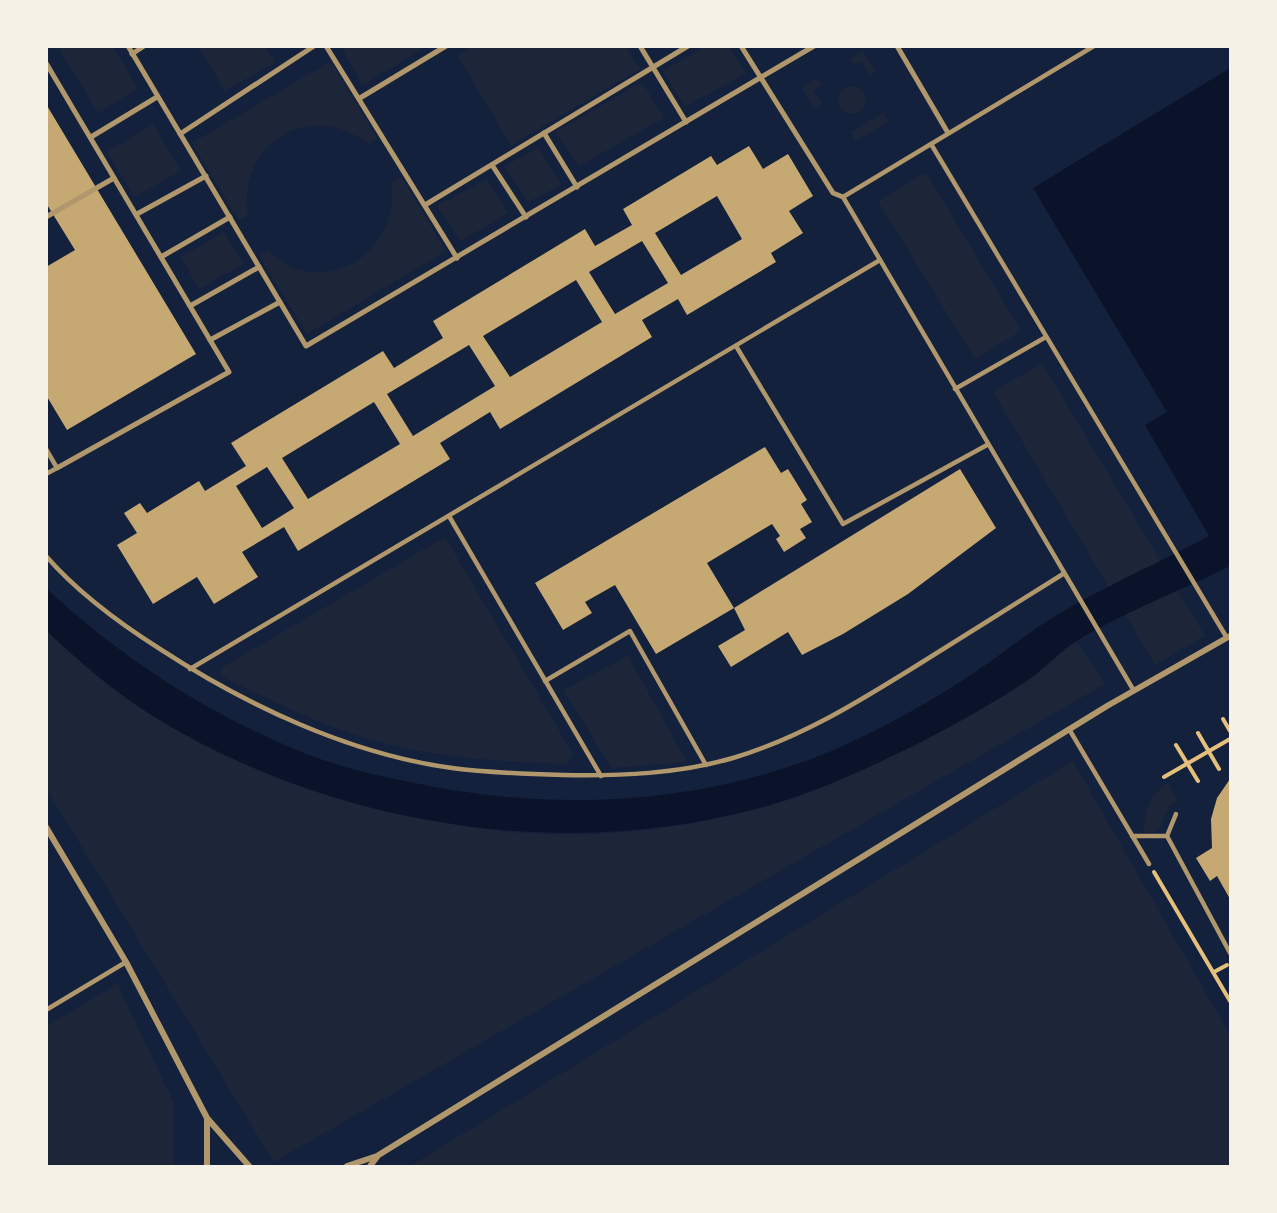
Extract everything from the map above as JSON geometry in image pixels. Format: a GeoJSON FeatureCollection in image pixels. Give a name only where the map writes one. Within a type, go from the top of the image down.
{"type":"FeatureCollection","features":[{"type":"Feature","properties":{"kind":"street"},"geometry":{"type":"LineString","coordinates":[[128,46],[306,346],[814,46]]}},
{"type":"Feature","properties":{"kind":"street"},"geometry":{"type":"LineString","coordinates":[[132,54],[144,46]]}},
{"type":"Feature","properties":{"kind":"street"},"geometry":{"type":"LineString","coordinates":[[180,134],[314,46]]}},
{"type":"Feature","properties":{"kind":"street"},"geometry":{"type":"LineString","coordinates":[[326,46],[457,258]]}},
{"type":"Feature","properties":{"kind":"street"},"geometry":{"type":"LineString","coordinates":[[360,98],[446,46]]}},
{"type":"Feature","properties":{"kind":"street"},"geometry":{"type":"LineString","coordinates":[[640,46],[686,122]]}},
{"type":"Feature","properties":{"kind":"street"},"geometry":{"type":"LineString","coordinates":[[425,206],[688,46]]}},
{"type":"Feature","properties":{"kind":"street"},"geometry":{"type":"LineString","coordinates":[[741,46],[833,193],[843,197]]}},
{"type":"Feature","properties":{"kind":"street"},"geometry":{"type":"LineString","coordinates":[[897,46],[948,133]]}},
{"type":"Feature","properties":{"kind":"street"},"geometry":{"type":"LineString","coordinates":[[46,63],[229,372],[57,468]]}},
{"type":"Feature","properties":{"kind":"street"},"geometry":{"type":"LineString","coordinates":[[91,137],[157,97]]}},
{"type":"Feature","properties":{"kind":"street"},"geometry":{"type":"LineString","coordinates":[[544,134],[577,187]]}},
{"type":"Feature","properties":{"kind":"street"},"geometry":{"type":"LineString","coordinates":[[492,165],[526,217]]}},
{"type":"Feature","properties":{"kind":"street"},"geometry":{"type":"LineString","coordinates":[[137,214],[206,176]]}},
{"type":"Feature","properties":{"kind":"street"},"geometry":{"type":"LineString","coordinates":[[46,217],[114,178]]}},
{"type":"Feature","properties":{"kind":"street"},"geometry":{"type":"LineString","coordinates":[[161,257],[230,217]]}},
{"type":"Feature","properties":{"kind":"street"},"geometry":{"type":"LineString","coordinates":[[190,306],[260,267]]}},
{"type":"Feature","properties":{"kind":"street"},"geometry":{"type":"LineString","coordinates":[[210,340],[280,302]]}},
{"type":"Feature","properties":{"kind":"street"},"geometry":{"type":"LineString","coordinates":[[347,1167],[377,1156],[1069,729],[1229,637]]}},
{"type":"Feature","properties":{"kind":"street"},"geometry":{"type":"LineString","coordinates":[[46,827],[126,962],[207,1118],[249,1167]]}},
{"type":"Feature","properties":{"kind":"street"},"geometry":{"type":"LineString","coordinates":[[207,1118],[207,1167]]}},
{"type":"Feature","properties":{"kind":"street"},"geometry":{"type":"LineString","coordinates":[[370,1167],[377,1156]]}},
{"type":"Feature","properties":{"kind":"lane"},"geometry":{"type":"LineString","coordinates":[[1094,46],[843,197],[1134,691]]}},
{"type":"Feature","properties":{"kind":"lane"},"geometry":{"type":"LineString","coordinates":[[931,144],[1229,637]]}},
{"type":"Feature","properties":{"kind":"lane"},"geometry":{"type":"LineString","coordinates":[[190,669],[880,261]]}},
{"type":"Feature","properties":{"kind":"lane"},"geometry":{"type":"LineString","coordinates":[[955,389],[1047,337]]}},
{"type":"Feature","properties":{"kind":"lane"},"geometry":{"type":"LineString","coordinates":[[736,346],[843,524],[987,445]]}},
{"type":"Feature","properties":{"kind":"lane"},"geometry":{"type":"LineString","coordinates":[[46,449],[57,468],[46,474]]}},
{"type":"Feature","properties":{"kind":"lane"},"geometry":{"type":"LineString","coordinates":[[449,516],[601,776]]}},
{"type":"Feature","properties":{"kind":"lane"},"geometry":{"type":"LineString","coordinates":[[46,556],[93,600],[142,638],[190,669],[309,727],[376,751],[449,767],[518,774],[601,776],[706,765],[735,757],[799,733],[845,711],[1063,573]]}},
{"type":"Feature","properties":{"kind":"lane"},"geometry":{"type":"LineString","coordinates":[[545,681],[630,631],[706,765]]}},
{"type":"Feature","properties":{"kind":"lane"},"geometry":{"type":"LineString","coordinates":[[1069,729],[1149,864]]}},
{"type":"Feature","properties":{"kind":"lane"},"geometry":{"type":"LineString","coordinates":[[1167,836],[1176,814]]}},
{"type":"Feature","properties":{"kind":"lane"},"geometry":{"type":"LineString","coordinates":[[1132,836],[1167,836]]}},
{"type":"Feature","properties":{"kind":"lane"},"geometry":{"type":"LineString","coordinates":[[1167,836],[1230,953]]}},
{"type":"Feature","properties":{"kind":"lane"},"geometry":{"type":"LineString","coordinates":[[46,1010],[126,962]]}},
{"type":"Feature","properties":{"kind":"path"},"geometry":{"type":"LineString","coordinates":[[1222,719],[1230,731]]}},
{"type":"Feature","properties":{"kind":"path"},"geometry":{"type":"LineString","coordinates":[[1198,733],[1220,768]]}},
{"type":"Feature","properties":{"kind":"path"},"geometry":{"type":"LineString","coordinates":[[1164,777],[1230,739]]}},
{"type":"Feature","properties":{"kind":"path"},"geometry":{"type":"LineString","coordinates":[[1176,745],[1198,781]]}},
{"type":"Feature","properties":{"kind":"path"},"geometry":{"type":"LineString","coordinates":[[1149,864],[1230,1000]]}},
{"type":"Feature","properties":{"kind":"path"},"geometry":{"type":"LineString","coordinates":[[1214,972],[1230,963]]}},
{"type":"Feature","properties":{"kind":"shaded area"},"geometry":{"type":"Polygon","coordinates":[[[341,46],[426,46],[426,47],[362,85],[341,46]]]}},
{"type":"Feature","properties":{"kind":"shaded area"},"geometry":{"type":"Polygon","coordinates":[[[729,46],[746,73],[685,107],[663,71],[704,47],[729,46]]]}},
{"type":"Feature","properties":{"kind":"shaded area"},"geometry":{"type":"Polygon","coordinates":[[[58,47],[113,47],[138,88],[98,113],[58,47]]]}},
{"type":"Feature","properties":{"kind":"shaded area"},"geometry":{"type":"Polygon","coordinates":[[[199,47],[265,47],[275,62],[225,91],[199,47]]]}},
{"type":"Feature","properties":{"kind":"shaded area"},"geometry":{"type":"Polygon","coordinates":[[[471,47],[626,47],[640,69],[511,145],[457,55],[471,47]]]}},
{"type":"Feature","properties":{"kind":"shaded area"},"geometry":{"type":"Polygon","coordinates":[[[863,51],[876,71],[870,75],[862,61],[854,66],[849,59],[863,51]]]}},
{"type":"Feature","properties":{"kind":"shaded area"},"geometry":{"type":"Polygon","coordinates":[[[331,61],[377,138],[368,144],[346,131],[324,126],[302,128],[282,136],[266,149],[254,168],[247,190],[248,216],[239,221],[192,143],[331,61]]]}},
{"type":"Feature","properties":{"kind":"shaded area"},"geometry":{"type":"Polygon","coordinates":[[[1230,68],[1230,566],[1095,630],[1071,644],[1034,676],[1004,695],[958,722],[886,759],[837,781],[753,810],[665,827],[576,833],[485,828],[396,814],[309,789],[226,756],[134,704],[95,674],[47,631],[46,588],[104,638],[134,660],[197,701],[264,736],[351,769],[458,791],[565,800],[619,799],[672,794],[725,784],[778,770],[849,743],[907,714],[944,692],[1060,613],[1209,536],[1145,425],[1167,412],[1033,188],[1230,68]]]}},
{"type":"Feature","properties":{"kind":"shaded area"},"geometry":{"type":"Polygon","coordinates":[[[817,78],[822,85],[813,91],[822,104],[815,108],[802,88],[817,78]]]}},
{"type":"Feature","properties":{"kind":"shaded area"},"geometry":{"type":"Polygon","coordinates":[[[642,82],[664,118],[579,166],[555,132],[642,82]]]}},
{"type":"Feature","properties":{"kind":"shaded area"},"geometry":{"type":"Polygon","coordinates":[[[852,86],[862,90],[866,100],[862,110],[852,114],[842,110],[838,100],[842,90],[852,86]]]}},
{"type":"Feature","properties":{"kind":"shaded area"},"geometry":{"type":"Polygon","coordinates":[[[883,113],[888,122],[856,141],[851,132],[883,113]]]}},
{"type":"Feature","properties":{"kind":"shaded area"},"geometry":{"type":"Polygon","coordinates":[[[153,124],[181,171],[134,197],[107,152],[153,124]]]}},
{"type":"Feature","properties":{"kind":"shaded area"},"geometry":{"type":"Polygon","coordinates":[[[539,148],[561,185],[528,202],[504,166],[539,148]]]}},
{"type":"Feature","properties":{"kind":"shaded area"},"geometry":{"type":"Polygon","coordinates":[[[926,172],[1021,331],[975,359],[878,201],[926,172]]]}},
{"type":"Feature","properties":{"kind":"shaded area"},"geometry":{"type":"Polygon","coordinates":[[[401,176],[446,251],[307,334],[259,256],[268,250],[288,265],[310,272],[332,271],[353,263],[370,250],[384,231],[391,208],[391,182],[401,176]]]}},
{"type":"Feature","properties":{"kind":"shaded area"},"geometry":{"type":"Polygon","coordinates":[[[487,179],[508,213],[461,241],[436,206],[487,179]]]}},
{"type":"Feature","properties":{"kind":"shaded area"},"geometry":{"type":"Polygon","coordinates":[[[224,232],[243,264],[199,289],[181,257],[224,232]]]}},
{"type":"Feature","properties":{"kind":"shaded area"},"geometry":{"type":"Polygon","coordinates":[[[1042,363],[1205,636],[1155,665],[993,392],[1042,363]]]}},
{"type":"Feature","properties":{"kind":"shaded area"},"geometry":{"type":"Polygon","coordinates":[[[445,537],[573,754],[566,764],[474,758],[383,743],[321,722],[221,676],[221,668],[445,537]]]}},
{"type":"Feature","properties":{"kind":"shaded area"},"geometry":{"type":"Polygon","coordinates":[[[47,631],[120,691],[198,739],[239,759],[282,777],[372,805],[422,818],[518,833],[599,834],[679,826],[758,809],[790,799],[884,760],[935,735],[1008,692],[1076,641],[1105,684],[274,1162],[47,790],[47,631]]]}},
{"type":"Feature","properties":{"kind":"shaded area"},"geometry":{"type":"Polygon","coordinates":[[[628,656],[687,762],[612,768],[563,690],[628,656]]]}},
{"type":"Feature","properties":{"kind":"shaded area"},"geometry":{"type":"Polygon","coordinates":[[[1073,761],[1230,1035],[1230,1166],[410,1166],[1073,761]]]}},
{"type":"Feature","properties":{"kind":"shaded area"},"geometry":{"type":"Polygon","coordinates":[[[1168,783],[1178,801],[1169,807],[1159,830],[1148,834],[1144,829],[1147,808],[1157,792],[1168,783]]]}},
{"type":"Feature","properties":{"kind":"shaded area"},"geometry":{"type":"Polygon","coordinates":[[[117,984],[174,1103],[173,1166],[47,1166],[47,1026],[117,984]]]}},
{"type":"Feature","properties":{"kind":"building"},"geometry":{"type":"Polygon","coordinates":[[[46,104],[196,354],[67,430],[46,395],[46,267],[75,250],[46,203],[46,104]]]}},
{"type":"Feature","properties":{"kind":"building"},"geometry":{"type":"Polygon","coordinates":[[[749,146],[763,169],[788,154],[813,196],[789,211],[803,233],[771,253],[776,262],[687,315],[678,299],[642,320],[652,337],[500,429],[490,412],[440,443],[450,459],[298,551],[284,527],[242,552],[258,577],[214,604],[197,577],[153,604],[117,545],[137,533],[124,513],[140,503],[147,513],[199,481],[205,491],[246,466],[231,443],[383,351],[394,368],[443,338],[433,321],[585,229],[595,246],[632,225],[623,209],[711,156],[717,165],[749,146]],[[717,196],[655,233],[681,275],[742,239],[717,196]],[[642,241],[589,272],[615,314],[668,283],[642,241]],[[576,280],[483,336],[510,377],[602,322],[576,280]],[[469,345],[387,394],[413,436],[495,386],[469,345]],[[374,402],[282,458],[308,499],[400,444],[374,402]],[[267,467],[236,486],[262,528],[294,508],[267,467]]]}},
{"type":"Feature","properties":{"kind":"building"},"geometry":{"type":"Polygon","coordinates":[[[765,447],[781,473],[788,469],[807,500],[801,504],[812,522],[800,529],[806,538],[784,552],[776,539],[780,536],[772,524],[707,563],[734,608],[656,654],[615,585],[585,602],[592,613],[563,630],[535,583],[765,447]]]}},
{"type":"Feature","properties":{"kind":"building"},"geometry":{"type":"Polygon","coordinates":[[[960,469],[996,528],[908,594],[843,634],[802,655],[788,632],[731,667],[718,646],[745,630],[734,608],[960,469]]]}},
{"type":"Feature","properties":{"kind":"building"},"geometry":{"type":"Polygon","coordinates":[[[1230,779],[1230,899],[1217,876],[1210,881],[1196,858],[1212,848],[1211,819],[1217,798],[1230,779]]]}}]}
